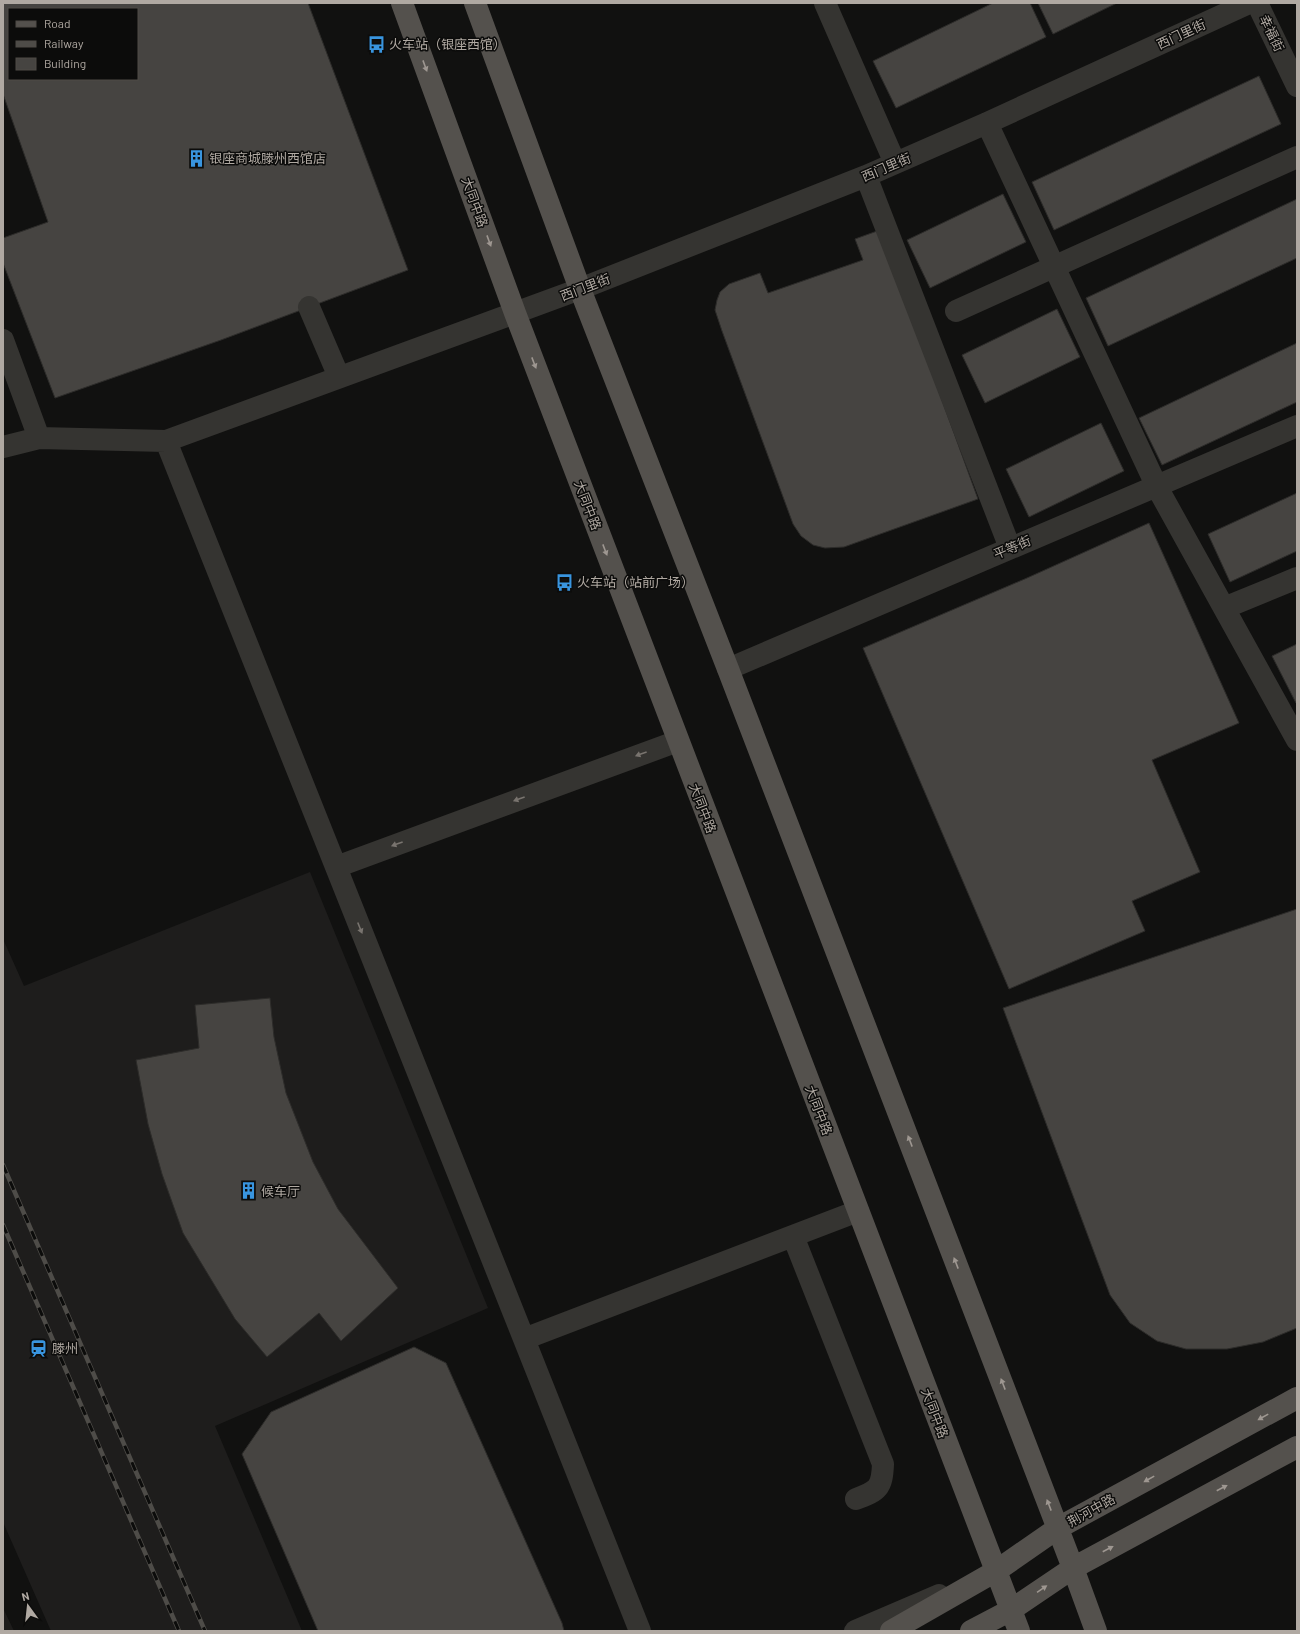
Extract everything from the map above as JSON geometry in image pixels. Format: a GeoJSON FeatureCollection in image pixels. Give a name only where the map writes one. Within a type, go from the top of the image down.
{"type":"FeatureCollection","features":[{"type":"Feature","properties":{"kind":"main road","name":"大同中路"},"geometry":{"type":"LineString","coordinates":[[402,3],[516,313],[678,741],[1019,1631]]}},
{"type":"Feature","properties":{"kind":"main road"},"geometry":{"type":"LineString","coordinates":[[475,3],[580,289],[728,669],[1058,1528],[1096,1631]]}},
{"type":"Feature","properties":{"kind":"main road","name":"荆河中路"},"geometry":{"type":"LineString","coordinates":[[891,1631],[996,1571],[1058,1528],[1297,1398]]}},
{"type":"Feature","properties":{"kind":"main road"},"geometry":{"type":"LineString","coordinates":[[971,1631],[1011,1610],[1073,1568],[1297,1447]]}},
{"type":"Feature","properties":{"kind":"street"},"geometry":{"type":"LineString","coordinates":[[825,3],[896,163]]}},
{"type":"Feature","properties":{"kind":"street","name":"西门里街"},"geometry":{"type":"LineString","coordinates":[[166,441],[580,289],[866,176],[987,123],[1249,3]]}},
{"type":"Feature","properties":{"kind":"street","name":"幸福街"},"geometry":{"type":"LineString","coordinates":[[1257,3],[1297,86]]}},
{"type":"Feature","properties":{"kind":"street"},"geometry":{"type":"LineString","coordinates":[[987,123],[1157,486],[1296,735]]}},
{"type":"Feature","properties":{"kind":"street"},"geometry":{"type":"LineString","coordinates":[[956,311],[1297,157]]}},
{"type":"Feature","properties":{"kind":"street"},"geometry":{"type":"LineString","coordinates":[[866,176],[1010,548]]}},
{"type":"Feature","properties":{"kind":"street"},"geometry":{"type":"LineString","coordinates":[[309,307],[339,377]]}},
{"type":"Feature","properties":{"kind":"street"},"geometry":{"type":"LineString","coordinates":[[3,340],[39,438]]}},
{"type":"Feature","properties":{"kind":"street","name":"平等街"},"geometry":{"type":"LineString","coordinates":[[728,669],[1297,426]]}},
{"type":"Feature","properties":{"kind":"street"},"geometry":{"type":"LineString","coordinates":[[3,447],[39,438],[166,441],[640,1631]]}},
{"type":"Feature","properties":{"kind":"street"},"geometry":{"type":"LineString","coordinates":[[1224,608],[1297,578]]}},
{"type":"Feature","properties":{"kind":"street"},"geometry":{"type":"LineString","coordinates":[[336,867],[678,741]]}},
{"type":"Feature","properties":{"kind":"street"},"geometry":{"type":"LineString","coordinates":[[524,1339],[858,1211]]}},
{"type":"Feature","properties":{"kind":"street"},"geometry":{"type":"LineString","coordinates":[[793,1236],[883,1464],[882,1477],[879,1487],[856,1500]]}},
{"type":"Feature","properties":{"kind":"street"},"geometry":{"type":"LineString","coordinates":[[855,1631],[996,1571]]}},
{"type":"Feature","properties":{"kind":"street"},"geometry":{"type":"LineString","coordinates":[[983,1631],[1011,1610]]}},
{"type":"Feature","properties":{"kind":"shaded area"},"geometry":{"type":"Polygon","coordinates":[[[310,872],[488,1308],[215,1426],[302,1631],[51,1631],[3,1522],[3,939],[24,986],[310,872]]]}},
{"type":"Feature","properties":{"kind":"shaded area"},"geometry":{"type":"Polygon","coordinates":[[[3,1608],[14,1631],[3,1631],[3,1608]]]}},
{"type":"Feature","properties":{"kind":"building","name":"银座商城滕州西馆店"},"geometry":{"type":"Polygon","coordinates":[[[3,3],[308,3],[408,270],[221,340],[55,398],[3,263],[3,238],[48,222],[3,94],[3,3]]]}},
{"type":"Feature","properties":{"kind":"building"},"geometry":{"type":"Polygon","coordinates":[[[993,3],[1030,3],[1046,37],[896,108],[873,61],[993,3]]]}},
{"type":"Feature","properties":{"kind":"building"},"geometry":{"type":"Polygon","coordinates":[[[1038,3],[1117,3],[1053,34],[1038,3]]]}},
{"type":"Feature","properties":{"kind":"building"},"geometry":{"type":"Polygon","coordinates":[[[1259,76],[1281,124],[1054,230],[1032,182],[1259,76]]]}},
{"type":"Feature","properties":{"kind":"building"},"geometry":{"type":"Polygon","coordinates":[[[1003,194],[1026,242],[930,288],[907,240],[1003,194]]]}},
{"type":"Feature","properties":{"kind":"building"},"geometry":{"type":"Polygon","coordinates":[[[1297,199],[1297,258],[1108,346],[1086,298],[1297,199]]]}},
{"type":"Feature","properties":{"kind":"building"},"geometry":{"type":"Polygon","coordinates":[[[880,230],[978,499],[844,547],[825,548],[813,545],[801,536],[793,524],[715,310],[720,292],[729,284],[760,273],[768,293],[863,260],[855,239],[880,230]]]}},
{"type":"Feature","properties":{"kind":"building"},"geometry":{"type":"Polygon","coordinates":[[[1057,309],[1080,357],[985,403],[962,355],[1057,309]]]}},
{"type":"Feature","properties":{"kind":"building"},"geometry":{"type":"Polygon","coordinates":[[[1297,343],[1297,402],[1162,465],[1139,418],[1297,343]]]}},
{"type":"Feature","properties":{"kind":"building"},"geometry":{"type":"Polygon","coordinates":[[[1101,423],[1124,471],[1029,517],[1006,469],[1101,423]]]}},
{"type":"Feature","properties":{"kind":"building"},"geometry":{"type":"Polygon","coordinates":[[[1297,493],[1297,551],[1230,582],[1208,534],[1297,493]]]}},
{"type":"Feature","properties":{"kind":"building"},"geometry":{"type":"Polygon","coordinates":[[[1149,523],[1239,723],[1152,760],[1200,872],[1132,901],[1145,931],[1009,989],[863,648],[1027,578],[1149,523]]]}},
{"type":"Feature","properties":{"kind":"building"},"geometry":{"type":"Polygon","coordinates":[[[1297,644],[1297,703],[1296,703],[1272,656],[1297,644]]]}},
{"type":"Feature","properties":{"kind":"building"},"geometry":{"type":"Polygon","coordinates":[[[1297,909],[1297,1328],[1263,1342],[1227,1349],[1186,1349],[1157,1341],[1130,1323],[1110,1295],[1003,1008],[1297,909]]]}},
{"type":"Feature","properties":{"kind":"building","name":"候车厅"},"geometry":{"type":"Polygon","coordinates":[[[270,998],[274,1037],[286,1093],[313,1162],[338,1209],[398,1288],[341,1341],[319,1313],[267,1357],[235,1319],[183,1233],[162,1174],[148,1124],[136,1060],[199,1048],[195,1005],[270,998]]]}},
{"type":"Feature","properties":{"kind":"building"},"geometry":{"type":"Polygon","coordinates":[[[414,1347],[446,1363],[562,1623],[564,1631],[318,1631],[242,1454],[271,1412],[414,1347]]]}},
{"type":"Feature","properties":{"kind":"railway"},"geometry":{"type":"LineString","coordinates":[[3,1165],[205,1631]]}},
{"type":"Feature","properties":{"kind":"railway"},"geometry":{"type":"LineString","coordinates":[[3,1225],[179,1631]]}},
{"type":"Feature","properties":{"kind":"place","name":"火车站（银座西馆）"},"geometry":{"type":"Point","coordinates":[376,44]}},
{"type":"Feature","properties":{"kind":"place","name":"银座商城滕州西馆店"},"geometry":{"type":"Point","coordinates":[196,158]}},
{"type":"Feature","properties":{"kind":"place","name":"火车站（站前广场）"},"geometry":{"type":"Point","coordinates":[564,582]}},
{"type":"Feature","properties":{"kind":"place","name":"候车厅"},"geometry":{"type":"Point","coordinates":[248,1191]}},
{"type":"Feature","properties":{"kind":"place","name":"滕州"},"geometry":{"type":"Point","coordinates":[39,1348]}}]}
